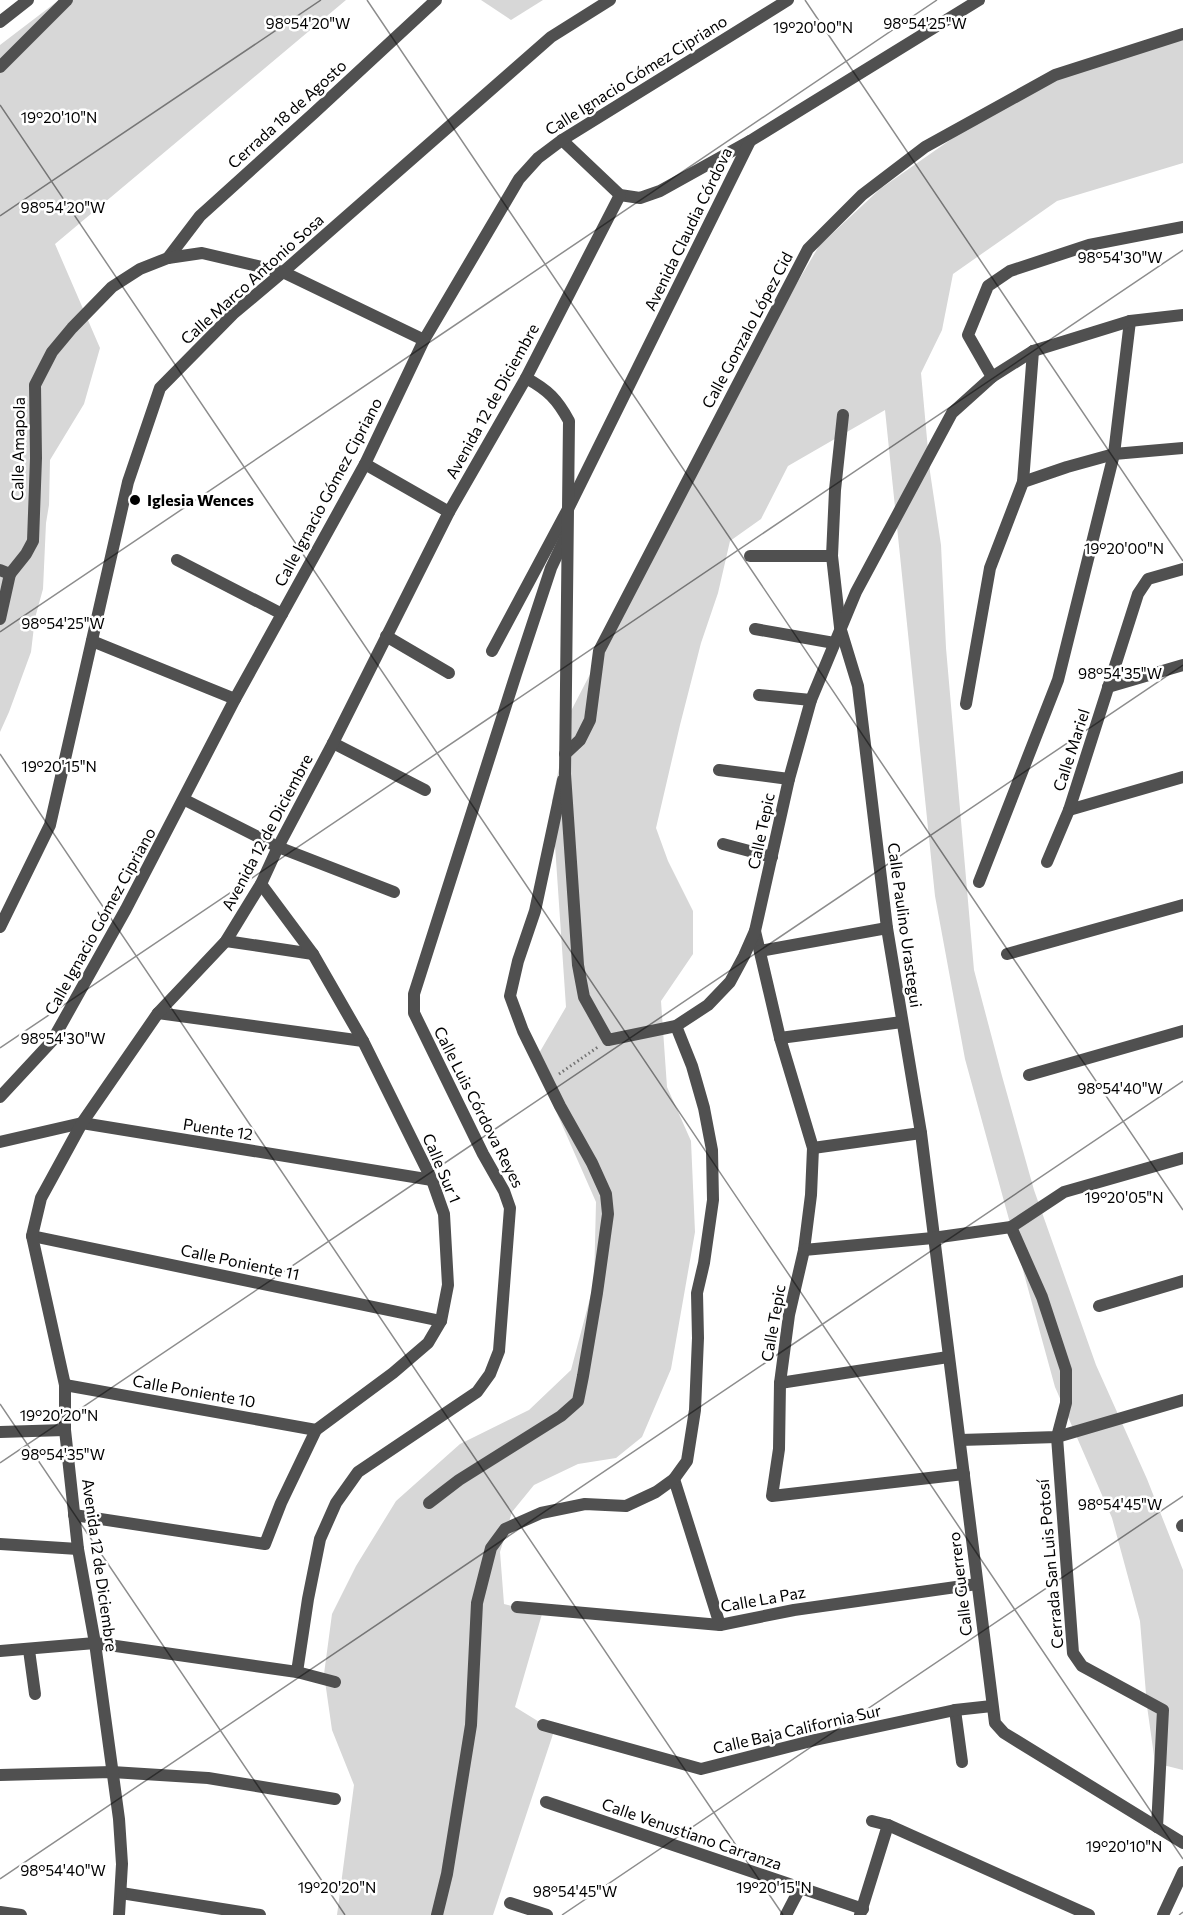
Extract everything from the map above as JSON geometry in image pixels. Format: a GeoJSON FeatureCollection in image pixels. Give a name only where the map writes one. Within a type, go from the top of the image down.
{"type":"FeatureCollection","features":[{"type":"Feature","properties":{"kind":"street"},"geometry":{"type":"LineString","coordinates":[[0,22],[28,0]]}},
{"type":"Feature","properties":{"kind":"street"},"geometry":{"type":"LineString","coordinates":[[0,66],[67,0]]}},
{"type":"Feature","properties":{"kind":"street","name":"Cerrada 18 de Agosto"},"geometry":{"type":"LineString","coordinates":[[168,258],[200,216],[436,0]]}},
{"type":"Feature","properties":{"kind":"street","name":"Calle Marco Antonio Sosa"},"geometry":{"type":"LineString","coordinates":[[0,927],[50,825],[128,482],[160,388],[233,314],[551,37],[610,0]]}},
{"type":"Feature","properties":{"kind":"street","name":"Calle Ignacio Gómez Cipriano"},"geometry":{"type":"LineString","coordinates":[[0,1097],[52,1041],[185,800],[235,699],[365,464],[424,340],[519,179],[538,158],[562,140],[788,0]]}},
{"type":"Feature","properties":{"kind":"street","name":"Avenida Claudia Córdova"},"geometry":{"type":"LineString","coordinates":[[568,509],[750,141],[979,0]]}},
{"type":"Feature","properties":{"kind":"street","name":"Calle Gonzalo López Cid"},"geometry":{"type":"LineString","coordinates":[[565,754],[580,740],[590,720],[599,651],[808,249],[862,195],[926,147],[1055,75],[1183,34]]}},
{"type":"Feature","properties":{"kind":"street"},"geometry":{"type":"LineString","coordinates":[[562,140],[620,195],[640,198],[660,191],[750,141]]}},
{"type":"Feature","properties":{"kind":"street","name":"Avenida 12 de Diciembre"},"geometry":{"type":"LineString","coordinates":[[119,1915],[122,1864],[95,1643],[78,1549],[65,1430],[65,1384],[32,1236],[41,1198],[82,1123],[158,1013],[226,941],[261,884],[450,512],[526,378],[620,195]]}},
{"type":"Feature","properties":{"kind":"street"},"geometry":{"type":"LineString","coordinates":[[992,377],[968,335],[988,286],[1010,271],[1089,245],[1183,227]]}},
{"type":"Feature","properties":{"kind":"street","name":"Calle Amapola"},"geometry":{"type":"LineString","coordinates":[[0,619],[5,572],[26,554],[33,541],[36,458],[35,386],[52,352],[72,328],[112,287],[140,268],[168,258],[202,253],[283,272],[424,340]]}},
{"type":"Feature","properties":{"kind":"street","name":"Calle Tepic"},"geometry":{"type":"LineString","coordinates":[[964,1474],[772,1496],[779,1449],[780,1383],[789,1315],[804,1250],[811,1194],[813,1148],[780,1038],[756,931],[789,779],[811,700],[856,592],[952,413],[992,377],[1033,351],[1130,321],[1183,315]]}},
{"type":"Feature","properties":{"kind":"street"},"geometry":{"type":"LineString","coordinates":[[979,882],[1058,680],[1114,454],[1130,321]]}},
{"type":"Feature","properties":{"kind":"street"},"geometry":{"type":"LineString","coordinates":[[966,704],[990,568],[1023,482],[1033,351]]}},
{"type":"Feature","properties":{"kind":"street"},"geometry":{"type":"LineString","coordinates":[[492,651],[560,535],[568,509],[569,421],[558,402],[543,387],[526,378]]}},
{"type":"Feature","properties":{"kind":"street","name":"Calle Paulino Urastegui"},"geometry":{"type":"LineString","coordinates":[[843,415],[835,490],[832,556],[840,627],[858,686],[887,928],[921,1133],[960,1440]]}},
{"type":"Feature","properties":{"kind":"street"},"geometry":{"type":"LineString","coordinates":[[1023,482],[1114,454],[1183,448]]}},
{"type":"Feature","properties":{"kind":"street"},"geometry":{"type":"LineString","coordinates":[[365,464],[450,512]]}},
{"type":"Feature","properties":{"kind":"street"},"geometry":{"type":"LineString","coordinates":[[560,535],[564,774],[578,965],[584,997],[608,1040],[676,1026],[708,1005],[730,982],[756,931]]}},
{"type":"Feature","properties":{"kind":"street","name":"Calle Luis Córdova Reyes"},"geometry":{"type":"LineString","coordinates":[[297,1672],[320,1539],[336,1503],[358,1472],[477,1392],[490,1374],[499,1351],[510,1208],[504,1191],[483,1154],[414,1013],[414,994],[560,535]]}},
{"type":"Feature","properties":{"kind":"street"},"geometry":{"type":"LineString","coordinates":[[750,556],[832,556]]}},
{"type":"Feature","properties":{"kind":"street"},"geometry":{"type":"LineString","coordinates":[[177,560],[282,614]]}},
{"type":"Feature","properties":{"kind":"street","name":"Calle Mariel"},"geometry":{"type":"LineString","coordinates":[[1047,862],[1069,810],[1138,594],[1148,579],[1183,569]]}},
{"type":"Feature","properties":{"kind":"street"},"geometry":{"type":"LineString","coordinates":[[755,629],[834,642]]}},
{"type":"Feature","properties":{"kind":"street"},"geometry":{"type":"LineString","coordinates":[[386,636],[449,673]]}},
{"type":"Feature","properties":{"kind":"street"},"geometry":{"type":"LineString","coordinates":[[92,641],[235,699]]}},
{"type":"Feature","properties":{"kind":"street"},"geometry":{"type":"LineString","coordinates":[[1108,687],[1183,665]]}},
{"type":"Feature","properties":{"kind":"street"},"geometry":{"type":"LineString","coordinates":[[759,695],[811,700]]}},
{"type":"Feature","properties":{"kind":"street"},"geometry":{"type":"LineString","coordinates":[[333,743],[425,790]]}},
{"type":"Feature","properties":{"kind":"street"},"geometry":{"type":"LineString","coordinates":[[719,770],[789,779]]}},
{"type":"Feature","properties":{"kind":"street"},"geometry":{"type":"LineString","coordinates":[[429,1503],[459,1480],[561,1416],[578,1401],[608,1214],[606,1194],[592,1163],[548,1082],[523,1030],[510,996],[518,961],[535,911],[564,774]]}},
{"type":"Feature","properties":{"kind":"street"},"geometry":{"type":"LineString","coordinates":[[1069,810],[1183,777]]}},
{"type":"Feature","properties":{"kind":"street"},"geometry":{"type":"LineString","coordinates":[[185,800],[278,847],[394,892]]}},
{"type":"Feature","properties":{"kind":"street"},"geometry":{"type":"LineString","coordinates":[[723,844],[772,857]]}},
{"type":"Feature","properties":{"kind":"street","name":"Calle Sur 1"},"geometry":{"type":"LineString","coordinates":[[74,1515],[265,1544],[281,1503],[316,1430],[393,1373],[428,1343],[441,1321],[448,1286],[444,1214],[432,1180],[363,1041],[313,954],[261,884]]}},
{"type":"Feature","properties":{"kind":"street"},"geometry":{"type":"LineString","coordinates":[[1007,954],[1183,905]]}},
{"type":"Feature","properties":{"kind":"street"},"geometry":{"type":"LineString","coordinates":[[760,951],[887,928]]}},
{"type":"Feature","properties":{"kind":"street"},"geometry":{"type":"LineString","coordinates":[[226,941],[313,954]]}},
{"type":"Feature","properties":{"kind":"street"},"geometry":{"type":"LineString","coordinates":[[158,1013],[363,1041]]}},
{"type":"Feature","properties":{"kind":"street"},"geometry":{"type":"LineString","coordinates":[[780,1038],[902,1022]]}},
{"type":"Feature","properties":{"kind":"street"},"geometry":{"type":"LineString","coordinates":[[437,1915],[447,1874],[471,1725],[477,1603],[491,1548],[505,1529],[541,1513],[585,1504],[626,1506],[656,1492],[674,1479],[687,1461],[695,1410],[697,1293],[704,1263],[713,1200],[712,1150],[704,1108],[692,1066],[676,1026]]}},
{"type":"Feature","properties":{"kind":"street"},"geometry":{"type":"LineString","coordinates":[[1029,1076],[1183,1030]]}},
{"type":"Feature","properties":{"kind":"street","name":"Puente 12"},"geometry":{"type":"LineString","coordinates":[[0,1142],[82,1123],[432,1180]]}},
{"type":"Feature","properties":{"kind":"street"},"geometry":{"type":"LineString","coordinates":[[813,1148],[921,1133]]}},
{"type":"Feature","properties":{"kind":"street"},"geometry":{"type":"LineString","coordinates":[[804,1250],[933,1238],[1011,1227],[1064,1192],[1183,1158]]}},
{"type":"Feature","properties":{"kind":"street","name":"Cerrada San Luis Potosí"},"geometry":{"type":"LineString","coordinates":[[1011,1227],[1042,1297],[1066,1370],[1066,1403],[1057,1437],[1073,1653],[1082,1666],[1163,1710],[1157,1827]]}},
{"type":"Feature","properties":{"kind":"street","name":"Calle Poniente 11"},"geometry":{"type":"LineString","coordinates":[[32,1236],[441,1321]]}},
{"type":"Feature","properties":{"kind":"street"},"geometry":{"type":"LineString","coordinates":[[1099,1306],[1183,1281]]}},
{"type":"Feature","properties":{"kind":"street","name":"Calle Tepic"},"geometry":{"type":"LineString","coordinates":[[780,1383],[948,1357]]}},
{"type":"Feature","properties":{"kind":"street","name":"Calle Poniente 10"},"geometry":{"type":"LineString","coordinates":[[65,1384],[316,1430]]}},
{"type":"Feature","properties":{"kind":"street"},"geometry":{"type":"LineString","coordinates":[[960,1440],[1057,1437],[1183,1400]]}},
{"type":"Feature","properties":{"kind":"street"},"geometry":{"type":"LineString","coordinates":[[0,1432],[65,1430]]}},
{"type":"Feature","properties":{"kind":"street","name":"Calle Guerrero"},"geometry":{"type":"LineString","coordinates":[[960,1440],[994,1723],[1004,1733],[1157,1827]]}},
{"type":"Feature","properties":{"kind":"street"},"geometry":{"type":"LineString","coordinates":[[674,1479],[720,1625]]}},
{"type":"Feature","properties":{"kind":"street"},"geometry":{"type":"LineString","coordinates":[[0,1544],[78,1549]]}},
{"type":"Feature","properties":{"kind":"street","name":"Calle La Paz"},"geometry":{"type":"LineString","coordinates":[[517,1607],[720,1625],[794,1610],[977,1584]]}},
{"type":"Feature","properties":{"kind":"street"},"geometry":{"type":"LineString","coordinates":[[0,1651],[95,1643],[297,1672],[335,1682]]}},
{"type":"Feature","properties":{"kind":"street"},"geometry":{"type":"LineString","coordinates":[[29,1650],[34,1695]]}},
{"type":"Feature","properties":{"kind":"street","name":"Calle Baja California Sur"},"geometry":{"type":"LineString","coordinates":[[543,1725],[701,1769],[815,1740],[955,1710],[992,1706]]}},
{"type":"Feature","properties":{"kind":"street"},"geometry":{"type":"LineString","coordinates":[[955,1710],[962,1762]]}},
{"type":"Feature","properties":{"kind":"street"},"geometry":{"type":"LineString","coordinates":[[0,1775],[112,1772],[208,1778],[335,1799]]}},
{"type":"Feature","properties":{"kind":"street","name":"Calle Venustiano Carranza"},"geometry":{"type":"LineString","coordinates":[[546,1802],[800,1887],[862,1912]]}},
{"type":"Feature","properties":{"kind":"street"},"geometry":{"type":"LineString","coordinates":[[872,1821],[888,1825],[1089,1915]]}},
{"type":"Feature","properties":{"kind":"street"},"geometry":{"type":"LineString","coordinates":[[862,1912],[888,1825]]}},
{"type":"Feature","properties":{"kind":"street"},"geometry":{"type":"LineString","coordinates":[[1157,1827],[1183,1843]]}},
{"type":"Feature","properties":{"kind":"street"},"geometry":{"type":"LineString","coordinates":[[1163,1915],[1183,1872]]}},
{"type":"Feature","properties":{"kind":"street"},"geometry":{"type":"LineString","coordinates":[[786,1915],[800,1887]]}},
{"type":"Feature","properties":{"kind":"street"},"geometry":{"type":"LineString","coordinates":[[121,1893],[260,1915]]}},
{"type":"Feature","properties":{"kind":"street"},"geometry":{"type":"LineString","coordinates":[[510,1904],[547,1915]]}},
{"type":"Feature","properties":{"kind":"street"},"geometry":{"type":"LineString","coordinates":[[0,1912],[21,1915]]}},
{"type":"Feature","properties":{"kind":"path"},"geometry":{"type":"LineString","coordinates":[[548,1082],[608,1040]]}},
{"type":"Feature","properties":{"kind":"shaded area"},"geometry":{"type":"Polygon","coordinates":[[[59,0],[346,0],[55,244],[100,348],[84,404],[50,460],[43,589],[35,618],[31,652],[0,732],[0,45],[59,0]]]}},
{"type":"Feature","properties":{"kind":"shaded area"},"geometry":{"type":"Polygon","coordinates":[[[481,0],[543,0],[511,20],[481,0]]]}},
{"type":"Feature","properties":{"kind":"shaded area"},"geometry":{"type":"Polygon","coordinates":[[[1183,38],[1183,163],[1057,201],[953,274],[942,330],[921,373],[930,472],[941,545],[946,648],[974,970],[1034,1190],[1096,1365],[1147,1479],[1183,1570],[1183,1770],[1155,1763],[1147,1706],[1140,1621],[1112,1518],[1055,1387],[965,1059],[935,896],[885,410],[788,466],[761,519],[730,541],[718,593],[701,643],[656,828],[668,861],[693,911],[693,954],[661,1001],[667,1087],[691,1141],[695,1232],[671,1369],[642,1437],[616,1458],[578,1464],[534,1485],[512,1512],[500,1552],[504,1604],[542,1614],[515,1707],[554,1731],[493,1915],[337,1915],[354,1785],[332,1730],[324,1674],[332,1614],[356,1566],[396,1501],[460,1444],[529,1410],[571,1370],[594,1283],[596,1202],[548,1093],[538,1055],[566,1007],[552,801],[571,711],[762,342],[819,246],[880,189],[1020,91],[1183,38]]]}},
{"type":"Feature","properties":{"kind":"place","name":"Iglesia Wences"},"geometry":{"type":"Point","coordinates":[135,500]}}]}
